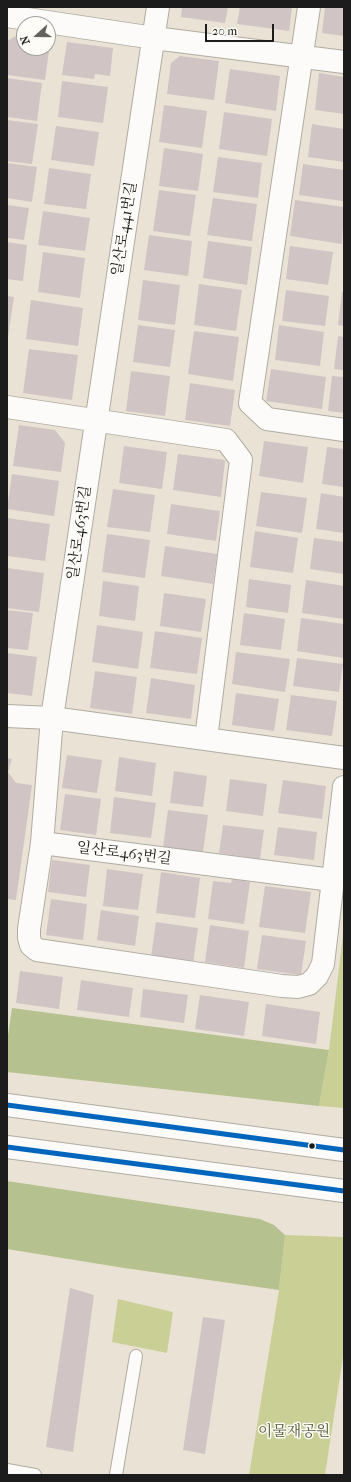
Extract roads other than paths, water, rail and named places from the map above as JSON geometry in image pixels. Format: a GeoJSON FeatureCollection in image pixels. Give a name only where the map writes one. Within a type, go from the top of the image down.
{"type":"FeatureCollection","features":[{"type":"Feature","properties":{"kind":"street","name":"일산로441번길"},"geometry":{"type":"LineString","coordinates":[[96,420],[158,7]]}},
{"type":"Feature","properties":{"kind":"street"},"geometry":{"type":"LineString","coordinates":[[309,7],[250,403],[267,420],[344,430]]}},
{"type":"Feature","properties":{"kind":"street"},"geometry":{"type":"LineString","coordinates":[[7,16],[154,38],[344,62]]}},
{"type":"Feature","properties":{"kind":"street"},"geometry":{"type":"LineString","coordinates":[[7,406],[226,440],[241,460],[206,739]]}},
{"type":"Feature","properties":{"kind":"street","name":"일산로463번길"},"geometry":{"type":"LineString","coordinates":[[96,420],[52,718],[42,843],[332,880]]}},
{"type":"Feature","properties":{"kind":"street"},"geometry":{"type":"LineString","coordinates":[[7,716],[52,718],[344,758]]}},
{"type":"Feature","properties":{"kind":"street"},"geometry":{"type":"LineString","coordinates":[[42,843],[29,929],[31,945],[36,950],[298,987],[309,984],[317,976],[323,964],[344,787]]}},
{"type":"Feature","properties":{"kind":"street"},"geometry":{"type":"LineString","coordinates":[[7,1105],[344,1150]]}},
{"type":"Feature","properties":{"kind":"street"},"geometry":{"type":"LineString","coordinates":[[7,1147],[344,1191]]}},
{"type":"Feature","properties":{"kind":"lane"},"geometry":{"type":"LineString","coordinates":[[116,1475],[136,1356]]}},
{"type":"Feature","properties":{"kind":"lane"},"geometry":{"type":"LineString","coordinates":[[7,1470],[35,1475]]}},
{"type":"Feature","properties":{"kind":"park label","name":"이물재공원"},"geometry":{"type":"Point","coordinates":[294,1432]}}]}
